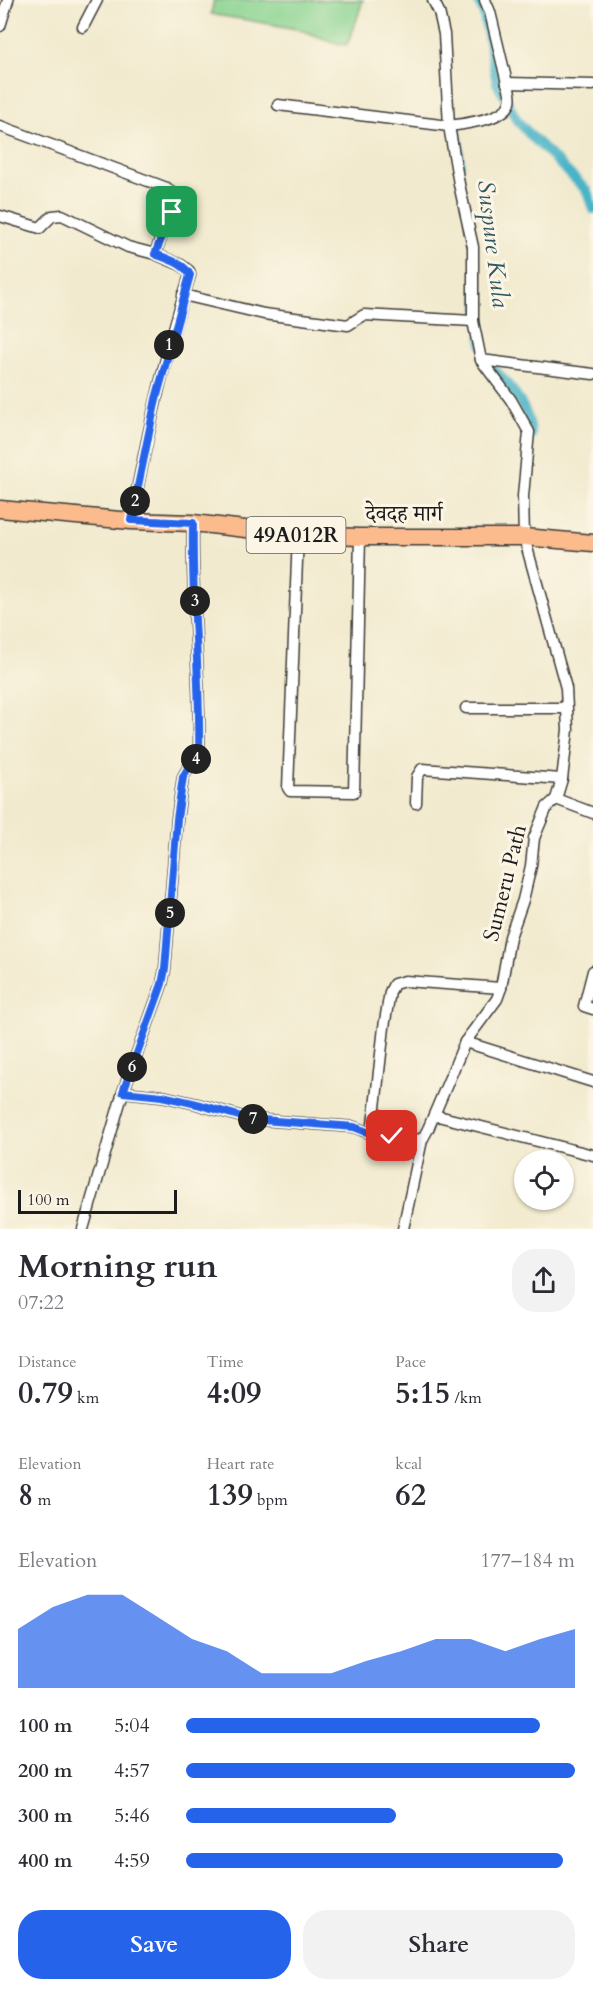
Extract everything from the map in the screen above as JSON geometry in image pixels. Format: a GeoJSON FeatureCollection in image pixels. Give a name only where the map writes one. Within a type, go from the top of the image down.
{"type":"FeatureCollection","features":[{"type":"Feature","properties":{"kind":"main road","name":"देवदह मार्ग"},"geometry":{"type":"LineString","coordinates":[[0,509],[193,523],[297,535],[524,537],[593,543]]}},
{"type":"Feature","properties":{"kind":"street"},"geometry":{"type":"LineString","coordinates":[[0,26],[8,0]]}},
{"type":"Feature","properties":{"kind":"street"},"geometry":{"type":"LineString","coordinates":[[83,27],[97,0]]}},
{"type":"Feature","properties":{"kind":"street"},"geometry":{"type":"LineString","coordinates":[[433,0],[439,12],[444,34],[449,126],[473,247],[473,321],[481,360],[593,374]]}},
{"type":"Feature","properties":{"kind":"street"},"geometry":{"type":"LineString","coordinates":[[278,105],[449,126],[472,123],[506,110],[510,105],[511,97],[485,0]]}},
{"type":"Feature","properties":{"kind":"street"},"geometry":{"type":"LineString","coordinates":[[507,83],[593,85]]}},
{"type":"Feature","properties":{"kind":"street"},"geometry":{"type":"LineString","coordinates":[[0,126],[167,188],[172,192],[177,198],[155,254]]}},
{"type":"Feature","properties":{"kind":"street"},"geometry":{"type":"LineString","coordinates":[[0,216],[40,228],[52,216],[62,215],[128,247],[155,254],[189,271],[190,275],[149,428],[131,520]]}},
{"type":"Feature","properties":{"kind":"street"},"geometry":{"type":"LineString","coordinates":[[183,295],[264,314],[348,325],[364,315],[473,321]]}},
{"type":"Feature","properties":{"kind":"street","name":"Sumeru Path"},"geometry":{"type":"LineString","coordinates":[[403,1229],[422,1140],[465,1042],[491,1008],[501,988],[510,937],[523,900],[531,866],[534,838],[546,807],[556,799],[562,779],[568,730],[566,688],[524,537],[525,467],[529,432],[511,400],[481,360]]}},
{"type":"Feature","properties":{"kind":"street"},"geometry":{"type":"LineString","coordinates":[[83,1229],[123,1092],[162,984],[183,777],[191,763],[199,756],[199,669],[192,567],[193,523]]}},
{"type":"Feature","properties":{"kind":"street"},"geometry":{"type":"LineString","coordinates":[[297,535],[288,788],[290,791],[354,792],[360,537]]}},
{"type":"Feature","properties":{"kind":"street"},"geometry":{"type":"LineString","coordinates":[[465,708],[566,708]]}},
{"type":"Feature","properties":{"kind":"street"},"geometry":{"type":"LineString","coordinates":[[416,802],[417,777],[423,769],[562,779]]}},
{"type":"Feature","properties":{"kind":"street"},"geometry":{"type":"LineString","coordinates":[[556,799],[593,813]]}},
{"type":"Feature","properties":{"kind":"street"},"geometry":{"type":"LineString","coordinates":[[593,971],[585,1006],[593,1009]]}},
{"type":"Feature","properties":{"kind":"street"},"geometry":{"type":"LineString","coordinates":[[372,1134],[384,1027],[390,992],[394,984],[415,982],[501,988]]}},
{"type":"Feature","properties":{"kind":"street"},"geometry":{"type":"LineString","coordinates":[[465,1042],[593,1082]]}},
{"type":"Feature","properties":{"kind":"street"},"geometry":{"type":"LineString","coordinates":[[123,1092],[162,1096],[249,1119],[354,1127],[372,1134],[422,1140]]}},
{"type":"Feature","properties":{"kind":"street"},"geometry":{"type":"LineString","coordinates":[[434,1115],[593,1155]]}},
{"type":"Feature","properties":{"kind":"green space"},"geometry":{"type":"Polygon","coordinates":[[[214,0],[363,0],[346,45],[296,29],[211,14],[214,0]]]}},
{"type":"Feature","properties":{"kind":"waterway"},"geometry":{"type":"LineString","coordinates":[[478,0],[484,14],[497,83],[517,120],[587,191],[593,209]]}},
{"type":"Feature","properties":{"kind":"waterway","name":"Suspure Kula"},"geometry":{"type":"LineString","coordinates":[[457,134],[460,164]]}},
{"type":"Feature","properties":{"kind":"waterway","name":"Suspure Kula"},"geometry":{"type":"LineString","coordinates":[[477,274],[482,345]]}},
{"type":"Feature","properties":{"kind":"waterway","name":"Suspure Kula"},"geometry":{"type":"LineString","coordinates":[[494,369],[523,407],[531,435]]}},
{"type":"Feature","properties":{"kind":"route"},"geometry":{"type":"LineString","coordinates":[[172,212],[155,254],[181,265],[189,271],[190,275],[149,428],[131,520],[193,523],[192,567],[199,669],[199,756],[191,763],[183,777],[177,819],[168,952],[162,984],[123,1092],[162,1096],[249,1119],[287,1120],[354,1127],[372,1134],[392,1136]]}}]}
